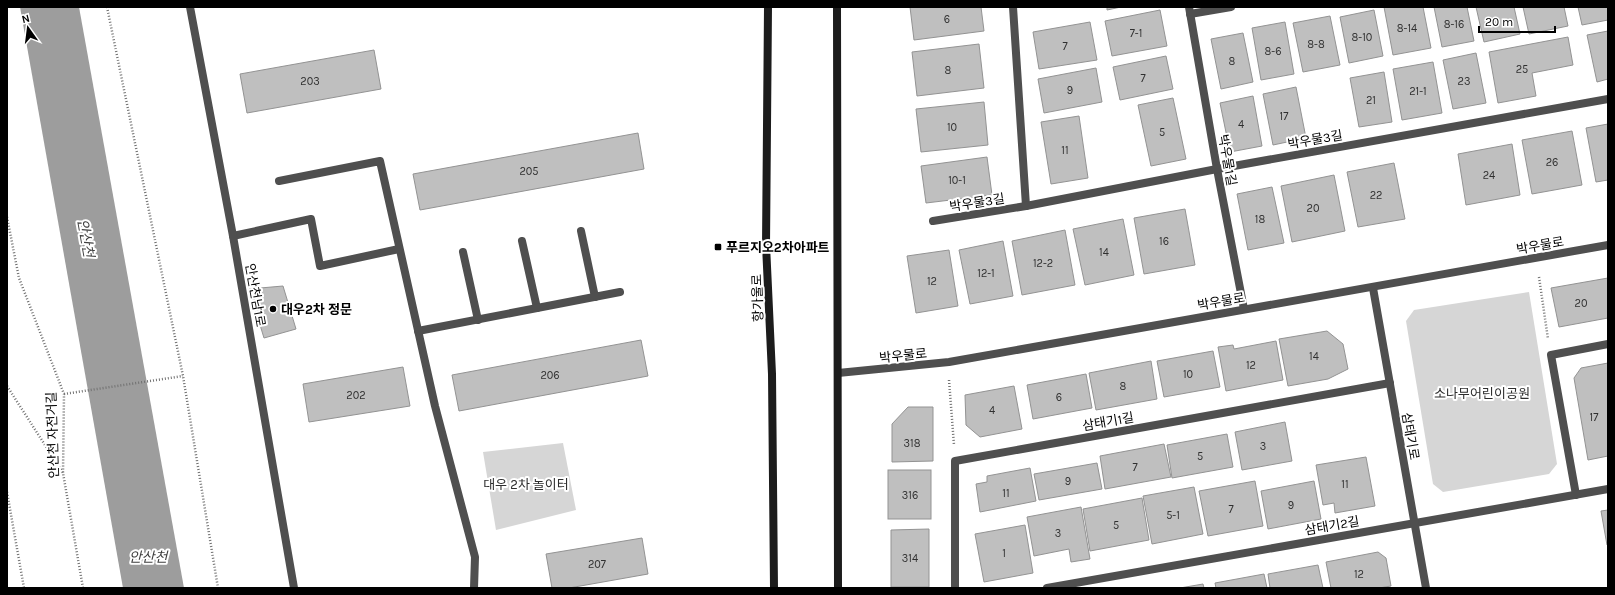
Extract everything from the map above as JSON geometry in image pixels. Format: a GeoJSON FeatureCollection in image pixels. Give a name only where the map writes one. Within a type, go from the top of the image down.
{"type":"FeatureCollection","features":[{"type":"Feature","properties":{"kind":"main road","name":"항가울로"},"geometry":{"type":"LineString","coordinates":[[768,7],[766,245],[772,374],[774,588]]}},
{"type":"Feature","properties":{"kind":"main road"},"geometry":{"type":"LineString","coordinates":[[837,7],[838,588]]}},
{"type":"Feature","properties":{"kind":"street","name":"안산천남1로"},"geometry":{"type":"LineString","coordinates":[[190,7],[234,236],[294,588]]}},
{"type":"Feature","properties":{"kind":"street"},"geometry":{"type":"LineString","coordinates":[[1013,7],[1026,206]]}},
{"type":"Feature","properties":{"kind":"street","name":"박우물1길"},"geometry":{"type":"LineString","coordinates":[[1231,7],[1189,11],[1244,309]]}},
{"type":"Feature","properties":{"kind":"street","name":"박우물3길"},"geometry":{"type":"LineString","coordinates":[[933,221],[1026,206],[1217,169],[1608,99]]}},
{"type":"Feature","properties":{"kind":"street"},"geometry":{"type":"LineString","coordinates":[[279,181],[380,161],[435,406],[474,557],[474,588]]}},
{"type":"Feature","properties":{"kind":"street"},"geometry":{"type":"LineString","coordinates":[[234,236],[310,219],[320,266],[399,249]]}},
{"type":"Feature","properties":{"kind":"street"},"geometry":{"type":"LineString","coordinates":[[581,231],[595,297]]}},
{"type":"Feature","properties":{"kind":"street"},"geometry":{"type":"LineString","coordinates":[[522,241],[537,308]]}},
{"type":"Feature","properties":{"kind":"street","name":"박우물로"},"geometry":{"type":"LineString","coordinates":[[838,373],[949,362],[1244,309],[1373,288],[1608,245]]}},
{"type":"Feature","properties":{"kind":"street"},"geometry":{"type":"LineString","coordinates":[[464,252],[478,320]]}},
{"type":"Feature","properties":{"kind":"street","name":"삼태기로"},"geometry":{"type":"LineString","coordinates":[[1373,288],[1426,588]]}},
{"type":"Feature","properties":{"kind":"street"},"geometry":{"type":"LineString","coordinates":[[418,331],[620,292]]}},
{"type":"Feature","properties":{"kind":"street"},"geometry":{"type":"LineString","coordinates":[[1576,495],[1551,355],[1608,344]]}},
{"type":"Feature","properties":{"kind":"street","name":"삼태기1길"},"geometry":{"type":"LineString","coordinates":[[955,461],[1390,383]]}},
{"type":"Feature","properties":{"kind":"street"},"geometry":{"type":"LineString","coordinates":[[955,461],[955,588]]}},
{"type":"Feature","properties":{"kind":"street","name":"삼태기2길"},"geometry":{"type":"LineString","coordinates":[[1047,588],[1061,587],[1608,489]]}},
{"type":"Feature","properties":{"kind":"path"},"geometry":{"type":"LineString","coordinates":[[107,7],[183,376],[218,588]]}},
{"type":"Feature","properties":{"kind":"path","name":"안산천 자전거길"},"geometry":{"type":"LineString","coordinates":[[7,217],[20,278],[64,394],[63,473],[83,588]]}},
{"type":"Feature","properties":{"kind":"path"},"geometry":{"type":"LineString","coordinates":[[1539,277],[1551,355]]}},
{"type":"Feature","properties":{"kind":"path"},"geometry":{"type":"LineString","coordinates":[[64,394],[183,376]]}},
{"type":"Feature","properties":{"kind":"path"},"geometry":{"type":"LineString","coordinates":[[950,380],[955,461]]}},
{"type":"Feature","properties":{"kind":"path"},"geometry":{"type":"LineString","coordinates":[[7,386],[63,473]]}},
{"type":"Feature","properties":{"kind":"path"},"geometry":{"type":"LineString","coordinates":[[7,492],[24,588]]}},
{"type":"Feature","properties":{"kind":"green space","name":"소나무어린이공원"},"geometry":{"type":"Polygon","coordinates":[[[1529,292],[1557,464],[1549,474],[1443,492],[1433,484],[1406,321],[1414,310],[1529,292]]]}},
{"type":"Feature","properties":{"kind":"green space","name":"대우 2차 놀이터"},"geometry":{"type":"Polygon","coordinates":[[[563,443],[576,510],[496,530],[483,452],[563,443]]]}},
{"type":"Feature","properties":{"kind":"water","name":"안산천"},"geometry":{"type":"Polygon","coordinates":[[[20,7],[79,7],[184,588],[123,588],[20,7]]]}},
{"type":"Feature","properties":{"kind":"building"},"geometry":{"type":"Polygon","coordinates":[[[910,7],[981,7],[984,31],[914,40],[910,7]]]}},
{"type":"Feature","properties":{"kind":"building"},"geometry":{"type":"Polygon","coordinates":[[[1107,7],[1121,7],[1107,10],[1107,7]]]}},
{"type":"Feature","properties":{"kind":"building"},"geometry":{"type":"Polygon","coordinates":[[[1384,7],[1423,7],[1431,48],[1393,55],[1384,7]]]}},
{"type":"Feature","properties":{"kind":"building"},"geometry":{"type":"Polygon","coordinates":[[[1434,7],[1467,7],[1474,41],[1442,47],[1434,7]]]}},
{"type":"Feature","properties":{"kind":"building"},"geometry":{"type":"Polygon","coordinates":[[[1476,7],[1514,7],[1520,34],[1484,42],[1476,7]]]}},
{"type":"Feature","properties":{"kind":"building"},"geometry":{"type":"Polygon","coordinates":[[[1523,7],[1564,7],[1568,26],[1529,34],[1523,7]]]}},
{"type":"Feature","properties":{"kind":"building"},"geometry":{"type":"Polygon","coordinates":[[[1578,7],[1608,7],[1608,20],[1582,25],[1578,7]]]}},
{"type":"Feature","properties":{"kind":"building"},"geometry":{"type":"Polygon","coordinates":[[[1160,10],[1167,46],[1112,56],[1105,21],[1160,10]]]}},
{"type":"Feature","properties":{"kind":"building"},"geometry":{"type":"Polygon","coordinates":[[[1374,10],[1383,56],[1349,63],[1340,17],[1374,10]]]}},
{"type":"Feature","properties":{"kind":"building"},"geometry":{"type":"Polygon","coordinates":[[[1330,16],[1340,65],[1303,72],[1293,23],[1330,16]]]}},
{"type":"Feature","properties":{"kind":"building"},"geometry":{"type":"Polygon","coordinates":[[[1090,22],[1097,60],[1039,69],[1033,32],[1090,22]]]}},
{"type":"Feature","properties":{"kind":"building"},"geometry":{"type":"Polygon","coordinates":[[[1285,22],[1294,74],[1261,80],[1252,28],[1285,22]]]}},
{"type":"Feature","properties":{"kind":"building"},"geometry":{"type":"Polygon","coordinates":[[[1608,31],[1608,79],[1597,82],[1587,35],[1608,31]]]}},
{"type":"Feature","properties":{"kind":"building"},"geometry":{"type":"Polygon","coordinates":[[[1243,33],[1253,82],[1221,89],[1211,39],[1243,33]]]}},
{"type":"Feature","properties":{"kind":"building"},"geometry":{"type":"Polygon","coordinates":[[[1568,37],[1573,65],[1532,73],[1536,96],[1498,103],[1489,52],[1568,37]]]}},
{"type":"Feature","properties":{"kind":"building"},"geometry":{"type":"Polygon","coordinates":[[[979,44],[984,88],[917,96],[912,52],[979,44]]]}},
{"type":"Feature","properties":{"kind":"building"},"geometry":{"type":"Polygon","coordinates":[[[374,50],[381,89],[247,113],[240,74],[374,50]]]}},
{"type":"Feature","properties":{"kind":"building"},"geometry":{"type":"Polygon","coordinates":[[[1476,53],[1486,103],[1453,109],[1443,60],[1476,53]]]}},
{"type":"Feature","properties":{"kind":"building"},"geometry":{"type":"Polygon","coordinates":[[[1166,56],[1173,89],[1120,100],[1113,67],[1166,56]]]}},
{"type":"Feature","properties":{"kind":"building"},"geometry":{"type":"Polygon","coordinates":[[[1433,62],[1442,113],[1402,120],[1393,69],[1433,62]]]}},
{"type":"Feature","properties":{"kind":"building"},"geometry":{"type":"Polygon","coordinates":[[[1096,68],[1102,102],[1044,113],[1038,79],[1096,68]]]}},
{"type":"Feature","properties":{"kind":"building"},"geometry":{"type":"Polygon","coordinates":[[[1384,72],[1392,122],[1359,127],[1350,78],[1384,72]]]}},
{"type":"Feature","properties":{"kind":"building"},"geometry":{"type":"Polygon","coordinates":[[[1296,87],[1306,138],[1273,145],[1263,94],[1296,87]]]}},
{"type":"Feature","properties":{"kind":"building"},"geometry":{"type":"Polygon","coordinates":[[[1253,96],[1262,146],[1230,152],[1220,103],[1253,96]]]}},
{"type":"Feature","properties":{"kind":"building"},"geometry":{"type":"Polygon","coordinates":[[[1173,98],[1186,159],[1151,166],[1138,105],[1173,98]]]}},
{"type":"Feature","properties":{"kind":"building"},"geometry":{"type":"Polygon","coordinates":[[[984,102],[988,145],[921,152],[916,109],[984,102]]]}},
{"type":"Feature","properties":{"kind":"building"},"geometry":{"type":"Polygon","coordinates":[[[1079,116],[1088,178],[1051,184],[1041,122],[1079,116]]]}},
{"type":"Feature","properties":{"kind":"building"},"geometry":{"type":"Polygon","coordinates":[[[1608,124],[1608,180],[1596,182],[1586,128],[1608,124]]]}},
{"type":"Feature","properties":{"kind":"building"},"geometry":{"type":"Polygon","coordinates":[[[1572,131],[1582,185],[1532,194],[1522,140],[1572,131]]]}},
{"type":"Feature","properties":{"kind":"building"},"geometry":{"type":"Polygon","coordinates":[[[638,133],[644,169],[420,210],[413,174],[638,133]]]}},
{"type":"Feature","properties":{"kind":"building"},"geometry":{"type":"Polygon","coordinates":[[[1512,144],[1520,195],[1466,205],[1458,154],[1512,144]]]}},
{"type":"Feature","properties":{"kind":"building"},"geometry":{"type":"Polygon","coordinates":[[[987,157],[992,195],[926,203],[921,166],[987,157]]]}},
{"type":"Feature","properties":{"kind":"building"},"geometry":{"type":"Polygon","coordinates":[[[1394,163],[1405,219],[1358,227],[1347,172],[1394,163]]]}},
{"type":"Feature","properties":{"kind":"building"},"geometry":{"type":"Polygon","coordinates":[[[1334,175],[1345,231],[1292,242],[1281,186],[1334,175]]]}},
{"type":"Feature","properties":{"kind":"building"},"geometry":{"type":"Polygon","coordinates":[[[1272,187],[1284,243],[1248,250],[1237,194],[1272,187]]]}},
{"type":"Feature","properties":{"kind":"building"},"geometry":{"type":"Polygon","coordinates":[[[1185,209],[1195,265],[1144,274],[1134,218],[1185,209]]]}},
{"type":"Feature","properties":{"kind":"building"},"geometry":{"type":"Polygon","coordinates":[[[1123,219],[1134,275],[1085,285],[1073,229],[1123,219]]]}},
{"type":"Feature","properties":{"kind":"building"},"geometry":{"type":"Polygon","coordinates":[[[1065,230],[1075,285],[1022,295],[1012,241],[1065,230]]]}},
{"type":"Feature","properties":{"kind":"building"},"geometry":{"type":"Polygon","coordinates":[[[1003,241],[1013,296],[970,304],[959,250],[1003,241]]]}},
{"type":"Feature","properties":{"kind":"building"},"geometry":{"type":"Polygon","coordinates":[[[949,250],[958,306],[916,313],[907,256],[949,250]]]}},
{"type":"Feature","properties":{"kind":"building"},"geometry":{"type":"Polygon","coordinates":[[[1608,278],[1608,318],[1559,327],[1551,288],[1608,278]]]}},
{"type":"Feature","properties":{"kind":"building","name":"대우2차 정문"},"geometry":{"type":"Polygon","coordinates":[[[283,286],[296,329],[264,338],[249,289],[283,286]]]}},
{"type":"Feature","properties":{"kind":"building"},"geometry":{"type":"Polygon","coordinates":[[[1327,331],[1343,344],[1348,369],[1328,379],[1288,386],[1279,339],[1327,331]]]}},
{"type":"Feature","properties":{"kind":"building"},"geometry":{"type":"Polygon","coordinates":[[[641,340],[648,376],[459,411],[452,375],[641,340]]]}},
{"type":"Feature","properties":{"kind":"building"},"geometry":{"type":"Polygon","coordinates":[[[1276,341],[1283,380],[1226,391],[1218,347],[1233,345],[1234,349],[1276,341]]]}},
{"type":"Feature","properties":{"kind":"building"},"geometry":{"type":"Polygon","coordinates":[[[1213,351],[1220,387],[1164,397],[1157,361],[1213,351]]]}},
{"type":"Feature","properties":{"kind":"building"},"geometry":{"type":"Polygon","coordinates":[[[1151,361],[1157,399],[1096,410],[1089,373],[1151,361]]]}},
{"type":"Feature","properties":{"kind":"building"},"geometry":{"type":"Polygon","coordinates":[[[1608,363],[1608,456],[1588,460],[1574,378],[1581,368],[1608,363]]]}},
{"type":"Feature","properties":{"kind":"building"},"geometry":{"type":"Polygon","coordinates":[[[403,367],[410,406],[309,422],[303,384],[403,367]]]}},
{"type":"Feature","properties":{"kind":"building"},"geometry":{"type":"Polygon","coordinates":[[[1086,374],[1092,408],[1033,419],[1027,385],[1086,374]]]}},
{"type":"Feature","properties":{"kind":"building"},"geometry":{"type":"Polygon","coordinates":[[[1014,386],[1022,429],[980,437],[966,425],[965,395],[1014,386]]]}},
{"type":"Feature","properties":{"kind":"building"},"geometry":{"type":"Polygon","coordinates":[[[908,407],[933,407],[933,461],[892,462],[892,424],[908,407]]]}},
{"type":"Feature","properties":{"kind":"building"},"geometry":{"type":"Polygon","coordinates":[[[1285,422],[1292,461],[1242,470],[1235,432],[1285,422]]]}},
{"type":"Feature","properties":{"kind":"building"},"geometry":{"type":"Polygon","coordinates":[[[1227,434],[1233,467],[1172,478],[1167,445],[1227,434]]]}},
{"type":"Feature","properties":{"kind":"building"},"geometry":{"type":"Polygon","coordinates":[[[1164,444],[1171,477],[1105,489],[1100,456],[1164,444]]]}},
{"type":"Feature","properties":{"kind":"building"},"geometry":{"type":"Polygon","coordinates":[[[1366,457],[1375,506],[1335,513],[1334,503],[1323,505],[1316,465],[1366,457]]]}},
{"type":"Feature","properties":{"kind":"building"},"geometry":{"type":"Polygon","coordinates":[[[1097,463],[1102,489],[1039,500],[1034,474],[1097,463]]]}},
{"type":"Feature","properties":{"kind":"building"},"geometry":{"type":"Polygon","coordinates":[[[1030,468],[1036,501],[980,512],[976,484],[987,482],[987,476],[1030,468]]]}},
{"type":"Feature","properties":{"kind":"building"},"geometry":{"type":"Polygon","coordinates":[[[888,470],[931,470],[931,519],[888,519],[888,470]]]}},
{"type":"Feature","properties":{"kind":"building"},"geometry":{"type":"Polygon","coordinates":[[[1255,481],[1263,526],[1208,536],[1199,491],[1255,481]]]}},
{"type":"Feature","properties":{"kind":"building"},"geometry":{"type":"Polygon","coordinates":[[[1314,481],[1321,519],[1268,529],[1261,491],[1314,481]]]}},
{"type":"Feature","properties":{"kind":"building"},"geometry":{"type":"Polygon","coordinates":[[[1194,487],[1203,534],[1152,544],[1143,496],[1194,487]]]}},
{"type":"Feature","properties":{"kind":"building"},"geometry":{"type":"Polygon","coordinates":[[[1142,498],[1149,540],[1090,551],[1083,509],[1142,498]]]}},
{"type":"Feature","properties":{"kind":"building"},"geometry":{"type":"Polygon","coordinates":[[[1081,507],[1090,559],[1071,562],[1069,549],[1034,556],[1027,517],[1081,507]]]}},
{"type":"Feature","properties":{"kind":"building"},"geometry":{"type":"Polygon","coordinates":[[[1608,510],[1608,545],[1607,545],[1601,511],[1608,510]]]}},
{"type":"Feature","properties":{"kind":"building"},"geometry":{"type":"Polygon","coordinates":[[[1025,525],[1033,573],[984,582],[975,534],[1025,525]]]}},
{"type":"Feature","properties":{"kind":"building"},"geometry":{"type":"Polygon","coordinates":[[[929,529],[929,587],[891,587],[891,530],[929,529]]]}},
{"type":"Feature","properties":{"kind":"building"},"geometry":{"type":"Polygon","coordinates":[[[642,538],[648,574],[569,588],[552,588],[546,554],[642,538]]]}},
{"type":"Feature","properties":{"kind":"building"},"geometry":{"type":"Polygon","coordinates":[[[1378,552],[1386,558],[1391,586],[1379,588],[1331,588],[1326,562],[1378,552]]]}},
{"type":"Feature","properties":{"kind":"building"},"geometry":{"type":"Polygon","coordinates":[[[1318,565],[1323,588],[1270,588],[1268,574],[1318,565]]]}},
{"type":"Feature","properties":{"kind":"building"},"geometry":{"type":"Polygon","coordinates":[[[1264,574],[1267,588],[1216,588],[1215,583],[1264,574]]]}},
{"type":"Feature","properties":{"kind":"building"},"geometry":{"type":"Polygon","coordinates":[[[1203,584],[1204,588],[1180,588],[1203,584]]]}},
{"type":"Feature","properties":{"kind":"place","name":"푸르지오2차아파트"},"geometry":{"type":"Point","coordinates":[718,247]}},
{"type":"Feature","properties":{"kind":"place","name":"대우2차 정문"},"geometry":{"type":"Point","coordinates":[273,309]}}]}
